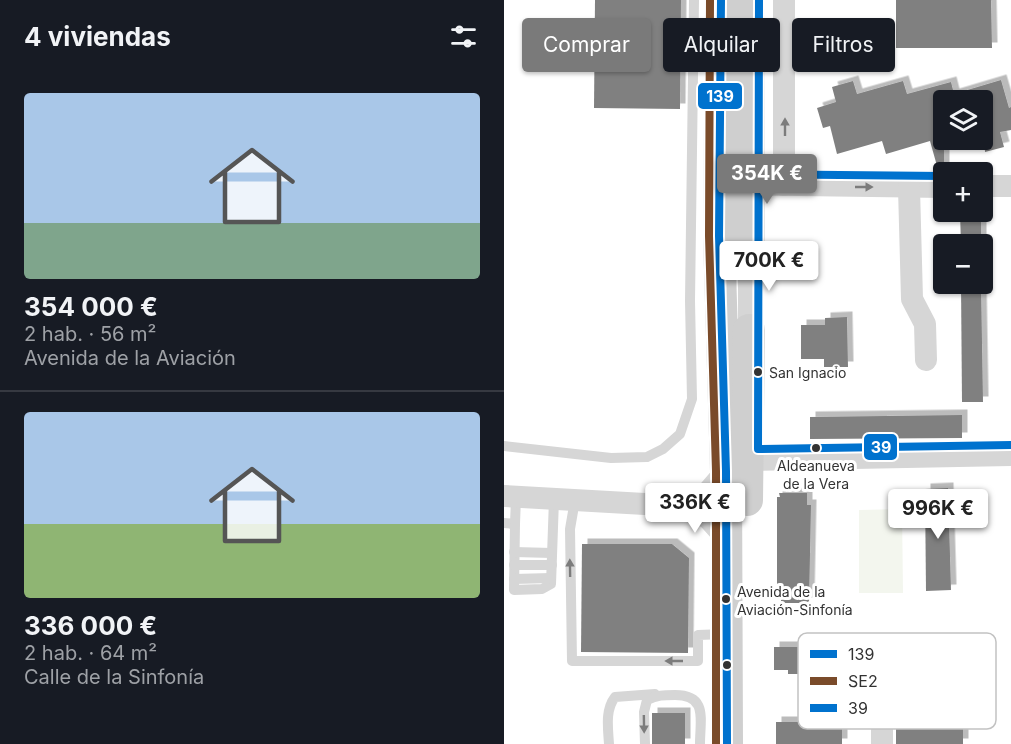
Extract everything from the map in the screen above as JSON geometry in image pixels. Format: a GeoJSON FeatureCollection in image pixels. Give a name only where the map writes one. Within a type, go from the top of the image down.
{"type":"FeatureCollection","features":[{"type":"Feature","properties":{"kind":"main road"},"geometry":{"type":"LineString","coordinates":[[721,0],[719,184],[736,466],[747,744]]}},
{"type":"Feature","properties":{"kind":"main road"},"geometry":{"type":"LineString","coordinates":[[748,0],[749,254]]}},
{"type":"Feature","properties":{"kind":"main road"},"geometry":{"type":"LineString","coordinates":[[728,744],[727,539],[749,330]]}},
{"type":"Feature","properties":{"kind":"street"},"geometry":{"type":"LineString","coordinates":[[784,0],[784,185]]}},
{"type":"Feature","properties":{"kind":"street"},"geometry":{"type":"LineString","coordinates":[[719,184],[933,187]]}},
{"type":"Feature","properties":{"kind":"street"},"geometry":{"type":"LineString","coordinates":[[993,186],[1011,186]]}},
{"type":"Feature","properties":{"kind":"street"},"geometry":{"type":"LineString","coordinates":[[909,188],[912,299],[925,324],[926,360]]}},
{"type":"Feature","properties":{"kind":"street"},"geometry":{"type":"LineString","coordinates":[[749,254],[749,330]]}},
{"type":"Feature","properties":{"kind":"street"},"geometry":{"type":"LineString","coordinates":[[680,506],[708,492],[736,466],[1011,455]]}},
{"type":"Feature","properties":{"kind":"street"},"geometry":{"type":"LineString","coordinates":[[510,497],[680,506],[708,518],[727,539]]}},
{"type":"Feature","properties":{"kind":"lane"},"geometry":{"type":"LineString","coordinates":[[504,446],[611,458],[647,457],[663,449],[680,434],[692,399],[690,292],[694,0]]}},
{"type":"Feature","properties":{"kind":"lane"},"geometry":{"type":"LineString","coordinates":[[510,497],[509,524],[514,552],[514,590],[542,590],[551,584],[552,553],[565,500]]}},
{"type":"Feature","properties":{"kind":"lane"},"geometry":{"type":"LineString","coordinates":[[565,500],[570,529],[572,661],[698,661],[698,635],[727,633]]}},
{"type":"Feature","properties":{"kind":"lane"},"geometry":{"type":"LineString","coordinates":[[514,552],[552,553]]}},
{"type":"Feature","properties":{"kind":"lane"},"geometry":{"type":"LineString","coordinates":[[514,565],[552,565]]}},
{"type":"Feature","properties":{"kind":"lane"},"geometry":{"type":"LineString","coordinates":[[645,744],[645,704],[647,700],[658,694]]}},
{"type":"Feature","properties":{"kind":"lane"},"geometry":{"type":"LineString","coordinates":[[609,744],[608,715],[610,703],[615,697],[658,694],[693,697],[700,710],[700,744]]}},
{"type":"Feature","properties":{"kind":"shaded area"},"geometry":{"type":"Polygon","coordinates":[[[902,509],[903,593],[859,593],[859,510],[902,509]]]}},
{"type":"Feature","properties":{"kind":"building"},"geometry":{"type":"Polygon","coordinates":[[[595,0],[681,0],[681,18],[663,18],[663,72],[680,72],[680,109],[594,108],[594,72],[651,72],[651,18],[595,18],[595,0]]]}},
{"type":"Feature","properties":{"kind":"building"},"geometry":{"type":"Polygon","coordinates":[[[896,0],[991,0],[992,48],[896,48],[896,0]]]}},
{"type":"Feature","properties":{"kind":"building"},"geometry":{"type":"Polygon","coordinates":[[[1001,80],[1009,108],[1011,107],[1011,130],[1000,132],[1004,147],[993,150],[993,90],[967,90],[1001,80]]]}},
{"type":"Feature","properties":{"kind":"building"},"geometry":{"type":"Polygon","coordinates":[[[853,81],[857,94],[903,81],[907,94],[951,82],[953,90],[933,90],[933,150],[944,150],[944,162],[936,162],[930,141],[886,154],[882,141],[837,154],[830,126],[823,128],[817,108],[836,102],[832,87],[853,81]]]}},
{"type":"Feature","properties":{"kind":"building"},"geometry":{"type":"Polygon","coordinates":[[[960,222],[981,222],[981,234],[961,234],[960,222]]]}},
{"type":"Feature","properties":{"kind":"building"},"geometry":{"type":"Polygon","coordinates":[[[961,294],[981,294],[983,402],[962,402],[961,294]]]}},
{"type":"Feature","properties":{"kind":"building"},"geometry":{"type":"Polygon","coordinates":[[[847,317],[848,367],[824,367],[824,359],[801,359],[801,325],[825,325],[825,318],[847,317]]]}},
{"type":"Feature","properties":{"kind":"building"},"geometry":{"type":"Polygon","coordinates":[[[962,415],[962,438],[810,439],[810,417],[962,415]]]}},
{"type":"Feature","properties":{"kind":"building"},"geometry":{"type":"Polygon","coordinates":[[[948,488],[951,590],[926,591],[925,489],[948,488]]]}},
{"type":"Feature","properties":{"kind":"building"},"geometry":{"type":"Polygon","coordinates":[[[779,493],[807,493],[807,505],[811,505],[809,603],[781,603],[781,599],[777,599],[777,497],[780,497],[779,493]]]}},
{"type":"Feature","properties":{"kind":"building"},"geometry":{"type":"Polygon","coordinates":[[[582,544],[672,544],[689,558],[688,653],[581,652],[582,544]]]}},
{"type":"Feature","properties":{"kind":"building"},"geometry":{"type":"Polygon","coordinates":[[[774,647],[798,647],[798,674],[788,674],[788,670],[774,670],[774,647]]]}},
{"type":"Feature","properties":{"kind":"building"},"geometry":{"type":"Polygon","coordinates":[[[652,713],[685,713],[685,744],[652,744],[652,713]]]}},
{"type":"Feature","properties":{"kind":"building"},"geometry":{"type":"Polygon","coordinates":[[[776,722],[798,722],[798,729],[842,729],[842,744],[776,744],[776,722]]]}},
{"type":"Feature","properties":{"kind":"building"},"geometry":{"type":"Polygon","coordinates":[[[896,729],[963,729],[963,744],[896,744],[896,729]]]}},
{"type":"Feature","properties":{"kind":"transit line","name":"SE2"},"geometry":{"type":"LineString","coordinates":[[710,0],[709,236],[716,471],[716,744]]}},
{"type":"Feature","properties":{"kind":"transit line","name":"139"},"geometry":{"type":"LineString","coordinates":[[721,0],[719,236],[726,471],[727,744]]}},
{"type":"Feature","properties":{"kind":"transit line","name":"39"},"geometry":{"type":"LineString","coordinates":[[759,0],[758,449],[1011,445]]}},
{"type":"Feature","properties":{"kind":"transit line","name":"39"},"geometry":{"type":"LineString","coordinates":[[730,162],[730,174],[933,176]]}},
{"type":"Feature","properties":{"kind":"place","name":"San Ignacio"},"geometry":{"type":"Point","coordinates":[758,372]}},
{"type":"Feature","properties":{"kind":"place","name":"Aldeanueva de la Vera"},"geometry":{"type":"Point","coordinates":[816,448]}},
{"type":"Feature","properties":{"kind":"place","name":"Avenida de la Aviación-Sinfonía"},"geometry":{"type":"Point","coordinates":[726,599]}}]}
